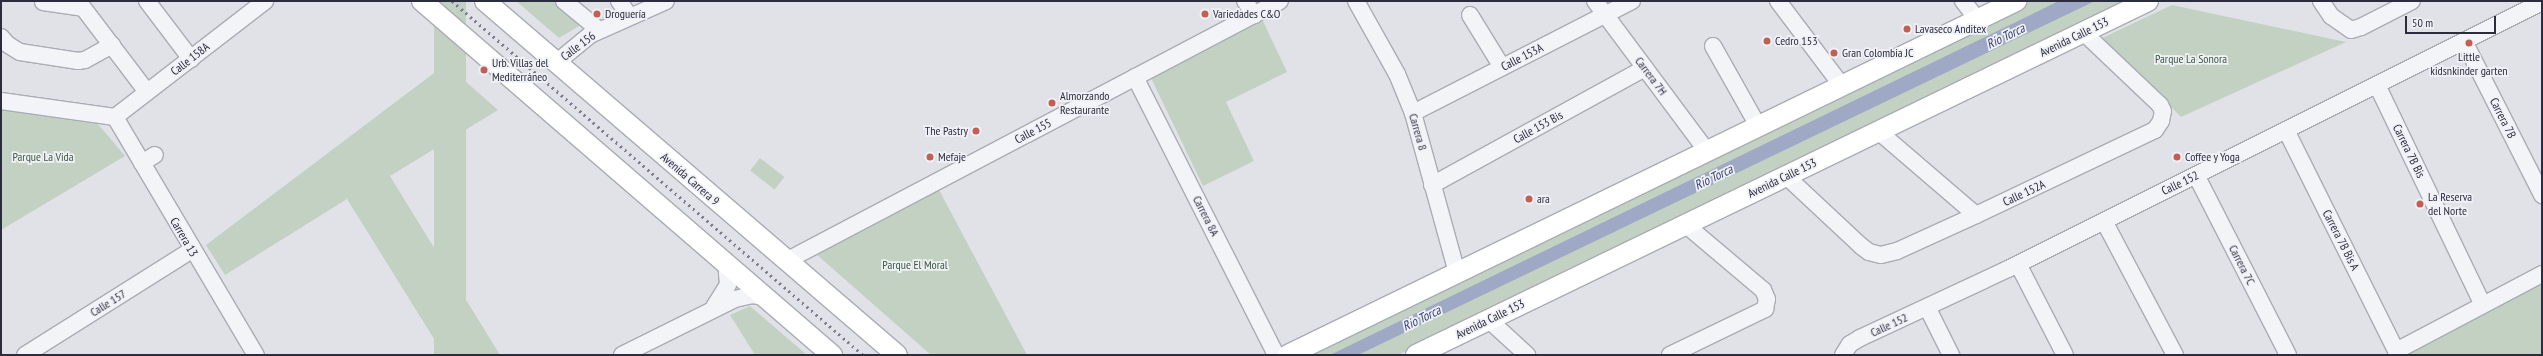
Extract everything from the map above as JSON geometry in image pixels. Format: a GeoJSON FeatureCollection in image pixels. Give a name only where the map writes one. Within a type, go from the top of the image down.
{"type":"FeatureCollection","features":[{"type":"Feature","properties":{"kind":"main road"},"geometry":{"type":"LineString","coordinates":[[422,1],[832,355]]}},
{"type":"Feature","properties":{"kind":"main road","name":"Avenida Carrera 9"},"geometry":{"type":"LineString","coordinates":[[485,1],[897,355]]}},
{"type":"Feature","properties":{"kind":"main road"},"geometry":{"type":"LineString","coordinates":[[1288,355],[2016,1]]}},
{"type":"Feature","properties":{"kind":"main road","name":"Avenida Calle 153"},"geometry":{"type":"LineString","coordinates":[[1416,355],[2148,1]]}},
{"type":"Feature","properties":{"kind":"street"},"geometry":{"type":"LineString","coordinates":[[147,1],[191,59]]}},
{"type":"Feature","properties":{"kind":"street","name":"Calle 158A"},"geometry":{"type":"LineString","coordinates":[[115,117],[265,1]]}},
{"type":"Feature","properties":{"kind":"street"},"geometry":{"type":"LineString","coordinates":[[564,1],[599,30]]}},
{"type":"Feature","properties":{"kind":"street"},"geometry":{"type":"LineString","coordinates":[[619,1],[630,17]]}},
{"type":"Feature","properties":{"kind":"street","name":"Calle 156"},"geometry":{"type":"LineString","coordinates":[[556,63],[580,42],[599,30],[666,1]]}},
{"type":"Feature","properties":{"kind":"street"},"geometry":{"type":"LineString","coordinates":[[1246,1],[1254,15]]}},
{"type":"Feature","properties":{"kind":"street","name":"Calle 155"},"geometry":{"type":"LineString","coordinates":[[786,261],[1280,1]]}},
{"type":"Feature","properties":{"kind":"street","name":"Carrera 8"},"geometry":{"type":"LineString","coordinates":[[1356,1],[1397,74],[1413,113],[1457,273]]}},
{"type":"Feature","properties":{"kind":"street","name":"Carrera 7H"},"geometry":{"type":"LineString","coordinates":[[1595,1],[1707,151]]}},
{"type":"Feature","properties":{"kind":"street","name":"Calle 153A"},"geometry":{"type":"LineString","coordinates":[[1413,113],[1632,1]]}},
{"type":"Feature","properties":{"kind":"street"},"geometry":{"type":"LineString","coordinates":[[1778,1],[1842,86]]}},
{"type":"Feature","properties":{"kind":"street"},"geometry":{"type":"LineString","coordinates":[[1964,1],[1978,20]]}},
{"type":"Feature","properties":{"kind":"street"},"geometry":{"type":"LineString","coordinates":[[2321,1],[2331,16],[2350,30],[2361,27],[2412,1]]}},
{"type":"Feature","properties":{"kind":"street"},"geometry":{"type":"LineString","coordinates":[[43,2],[81,4],[147,92]]}},
{"type":"Feature","properties":{"kind":"street","name":"Calle 152"},"geometry":{"type":"LineString","coordinates":[[1842,354],[1850,344],[1927,306],[2018,264],[2542,2]]}},
{"type":"Feature","properties":{"kind":"street"},"geometry":{"type":"LineString","coordinates":[[1470,15],[1502,67]]}},
{"type":"Feature","properties":{"kind":"street","name":"Calle 152A"},"geometry":{"type":"LineString","coordinates":[[1786,176],[1861,246],[1869,252],[1881,256],[1897,251],[1976,215],[2155,130],[2161,121],[2163,111],[2160,105],[2083,32]]}},
{"type":"Feature","properties":{"kind":"street"},"geometry":{"type":"LineString","coordinates":[[1,37],[7,44],[20,52],[78,61],[85,60],[112,45]]}},
{"type":"Feature","properties":{"kind":"street","name":"Carrera 7B"},"geometry":{"type":"LineString","coordinates":[[2464,41],[2542,195]]}},
{"type":"Feature","properties":{"kind":"street"},"geometry":{"type":"LineString","coordinates":[[1712,46],[1758,126]]}},
{"type":"Feature","properties":{"kind":"street","name":"Calle 153 Bis"},"geometry":{"type":"LineString","coordinates":[[1432,185],[1645,68]]}},
{"type":"Feature","properties":{"kind":"street","name":"Carrera 8A"},"geometry":{"type":"LineString","coordinates":[[1135,78],[1276,355]]}},
{"type":"Feature","properties":{"kind":"street","name":"Carrera 7B Bis"},"geometry":{"type":"LineString","coordinates":[[2377,85],[2483,304]]}},
{"type":"Feature","properties":{"kind":"street"},"geometry":{"type":"LineString","coordinates":[[1,101],[115,117]]}},
{"type":"Feature","properties":{"kind":"street","name":"Carrera 13"},"geometry":{"type":"LineString","coordinates":[[115,117],[148,159],[192,250],[256,355]]}},
{"type":"Feature","properties":{"kind":"street","name":"Carrera 7B Bis A"},"geometry":{"type":"LineString","coordinates":[[2286,130],[2396,351],[2483,304]]}},
{"type":"Feature","properties":{"kind":"street"},"geometry":{"type":"LineString","coordinates":[[1878,131],[1976,215]]}},
{"type":"Feature","properties":{"kind":"street","name":"Carrera 7C"},"geometry":{"type":"LineString","coordinates":[[2196,175],[2288,355]]}},
{"type":"Feature","properties":{"kind":"street"},"geometry":{"type":"LineString","coordinates":[[2104,221],[2175,355]]}},
{"type":"Feature","properties":{"kind":"street"},"geometry":{"type":"LineString","coordinates":[[1670,355],[1766,309],[1767,299],[1763,290],[1686,225]]}},
{"type":"Feature","properties":{"kind":"street","name":"Calle 157"},"geometry":{"type":"LineString","coordinates":[[24,355],[48,349],[192,250]]}},
{"type":"Feature","properties":{"kind":"street"},"geometry":{"type":"LineString","coordinates":[[711,310],[720,300],[728,285],[726,264]]}},
{"type":"Feature","properties":{"kind":"street"},"geometry":{"type":"LineString","coordinates":[[2018,264],[2065,355]]}},
{"type":"Feature","properties":{"kind":"street"},"geometry":{"type":"LineString","coordinates":[[2483,304],[2542,274]]}},
{"type":"Feature","properties":{"kind":"street"},"geometry":{"type":"LineString","coordinates":[[622,355],[711,310],[742,297],[764,297]]}},
{"type":"Feature","properties":{"kind":"street"},"geometry":{"type":"LineString","coordinates":[[1927,306],[1951,355]]}},
{"type":"Feature","properties":{"kind":"street"},"geometry":{"type":"LineString","coordinates":[[1489,320],[1527,355]]}},
{"type":"Feature","properties":{"kind":"green space"},"geometry":{"type":"Polygon","coordinates":[[[434,1],[466,1],[466,355],[434,355],[434,1]]]}},
{"type":"Feature","properties":{"kind":"green space"},"geometry":{"type":"Polygon","coordinates":[[[516,1],[553,1],[581,25],[559,38],[516,1]]]}},
{"type":"Feature","properties":{"kind":"green space"},"geometry":{"type":"Polygon","coordinates":[[[2031,1],[2131,1],[1398,355],[1300,355],[2031,1]]]}},
{"type":"Feature","properties":{"kind":"green space","name":"Parque La Sonora"},"geometry":{"type":"Polygon","coordinates":[[[2172,5],[2346,42],[2181,117],[2102,38],[2172,5]]]}},
{"type":"Feature","properties":{"kind":"green space"},"geometry":{"type":"Polygon","coordinates":[[[1263,21],[1287,72],[1226,102],[1254,161],[1203,186],[1150,76],[1263,21]]]}},
{"type":"Feature","properties":{"kind":"green space"},"geometry":{"type":"Polygon","coordinates":[[[446,64],[498,110],[390,176],[500,355],[444,355],[347,199],[225,275],[206,245],[446,64]]]}},
{"type":"Feature","properties":{"kind":"green space","name":"Parque La Vida"},"geometry":{"type":"Polygon","coordinates":[[[1,110],[98,124],[125,156],[1,230],[1,110]]]}},
{"type":"Feature","properties":{"kind":"green space"},"geometry":{"type":"Polygon","coordinates":[[[760,158],[784,177],[775,190],[750,171],[760,158]]]}},
{"type":"Feature","properties":{"kind":"green space","name":"Parque El Moral"},"geometry":{"type":"Polygon","coordinates":[[[938,188],[1027,355],[931,355],[816,254],[938,188]]]}},
{"type":"Feature","properties":{"kind":"green space"},"geometry":{"type":"Polygon","coordinates":[[[2542,278],[2542,355],[2400,355],[2542,278]]]}},
{"type":"Feature","properties":{"kind":"green space"},"geometry":{"type":"Polygon","coordinates":[[[750,306],[807,355],[755,355],[730,315],[750,306]]]}},
{"type":"Feature","properties":{"kind":"water","name":"Río Torca"},"geometry":{"type":"Polygon","coordinates":[[[2059,1],[2095,1],[1358,355],[1330,355],[2059,1]]]}},
{"type":"Feature","properties":{"kind":"railway"},"geometry":{"type":"LineString","coordinates":[[452,1],[863,355]]}},
{"type":"Feature","properties":{"kind":"place","name":"Droguería"},"geometry":{"type":"Point","coordinates":[597,14]}},
{"type":"Feature","properties":{"kind":"place","name":"Variedades C&O"},"geometry":{"type":"Point","coordinates":[1205,14]}},
{"type":"Feature","properties":{"kind":"place","name":"Lavaseco Anditex"},"geometry":{"type":"Point","coordinates":[1907,29]}},
{"type":"Feature","properties":{"kind":"place","name":"Cedro 153"},"geometry":{"type":"Point","coordinates":[1767,41]}},
{"type":"Feature","properties":{"kind":"place","name":"Little kidsnkinder garten"},"geometry":{"type":"Point","coordinates":[2469,43]}},
{"type":"Feature","properties":{"kind":"place","name":"Gran Colombia JC"},"geometry":{"type":"Point","coordinates":[1834,53]}},
{"type":"Feature","properties":{"kind":"place","name":"Urb. Villas del Mediterráneo"},"geometry":{"type":"Point","coordinates":[484,70]}},
{"type":"Feature","properties":{"kind":"place","name":"Almorzando Restaurante"},"geometry":{"type":"Point","coordinates":[1052,103]}},
{"type":"Feature","properties":{"kind":"place","name":"The Pastry"},"geometry":{"type":"Point","coordinates":[976,131]}},
{"type":"Feature","properties":{"kind":"place","name":"Mefaje"},"geometry":{"type":"Point","coordinates":[930,157]}},
{"type":"Feature","properties":{"kind":"place","name":"Coffee y Yoga"},"geometry":{"type":"Point","coordinates":[2177,157]}},
{"type":"Feature","properties":{"kind":"place","name":"ara"},"geometry":{"type":"Point","coordinates":[1529,199]}},
{"type":"Feature","properties":{"kind":"place","name":"La Reserva del Norte"},"geometry":{"type":"Point","coordinates":[2420,204]}}]}
